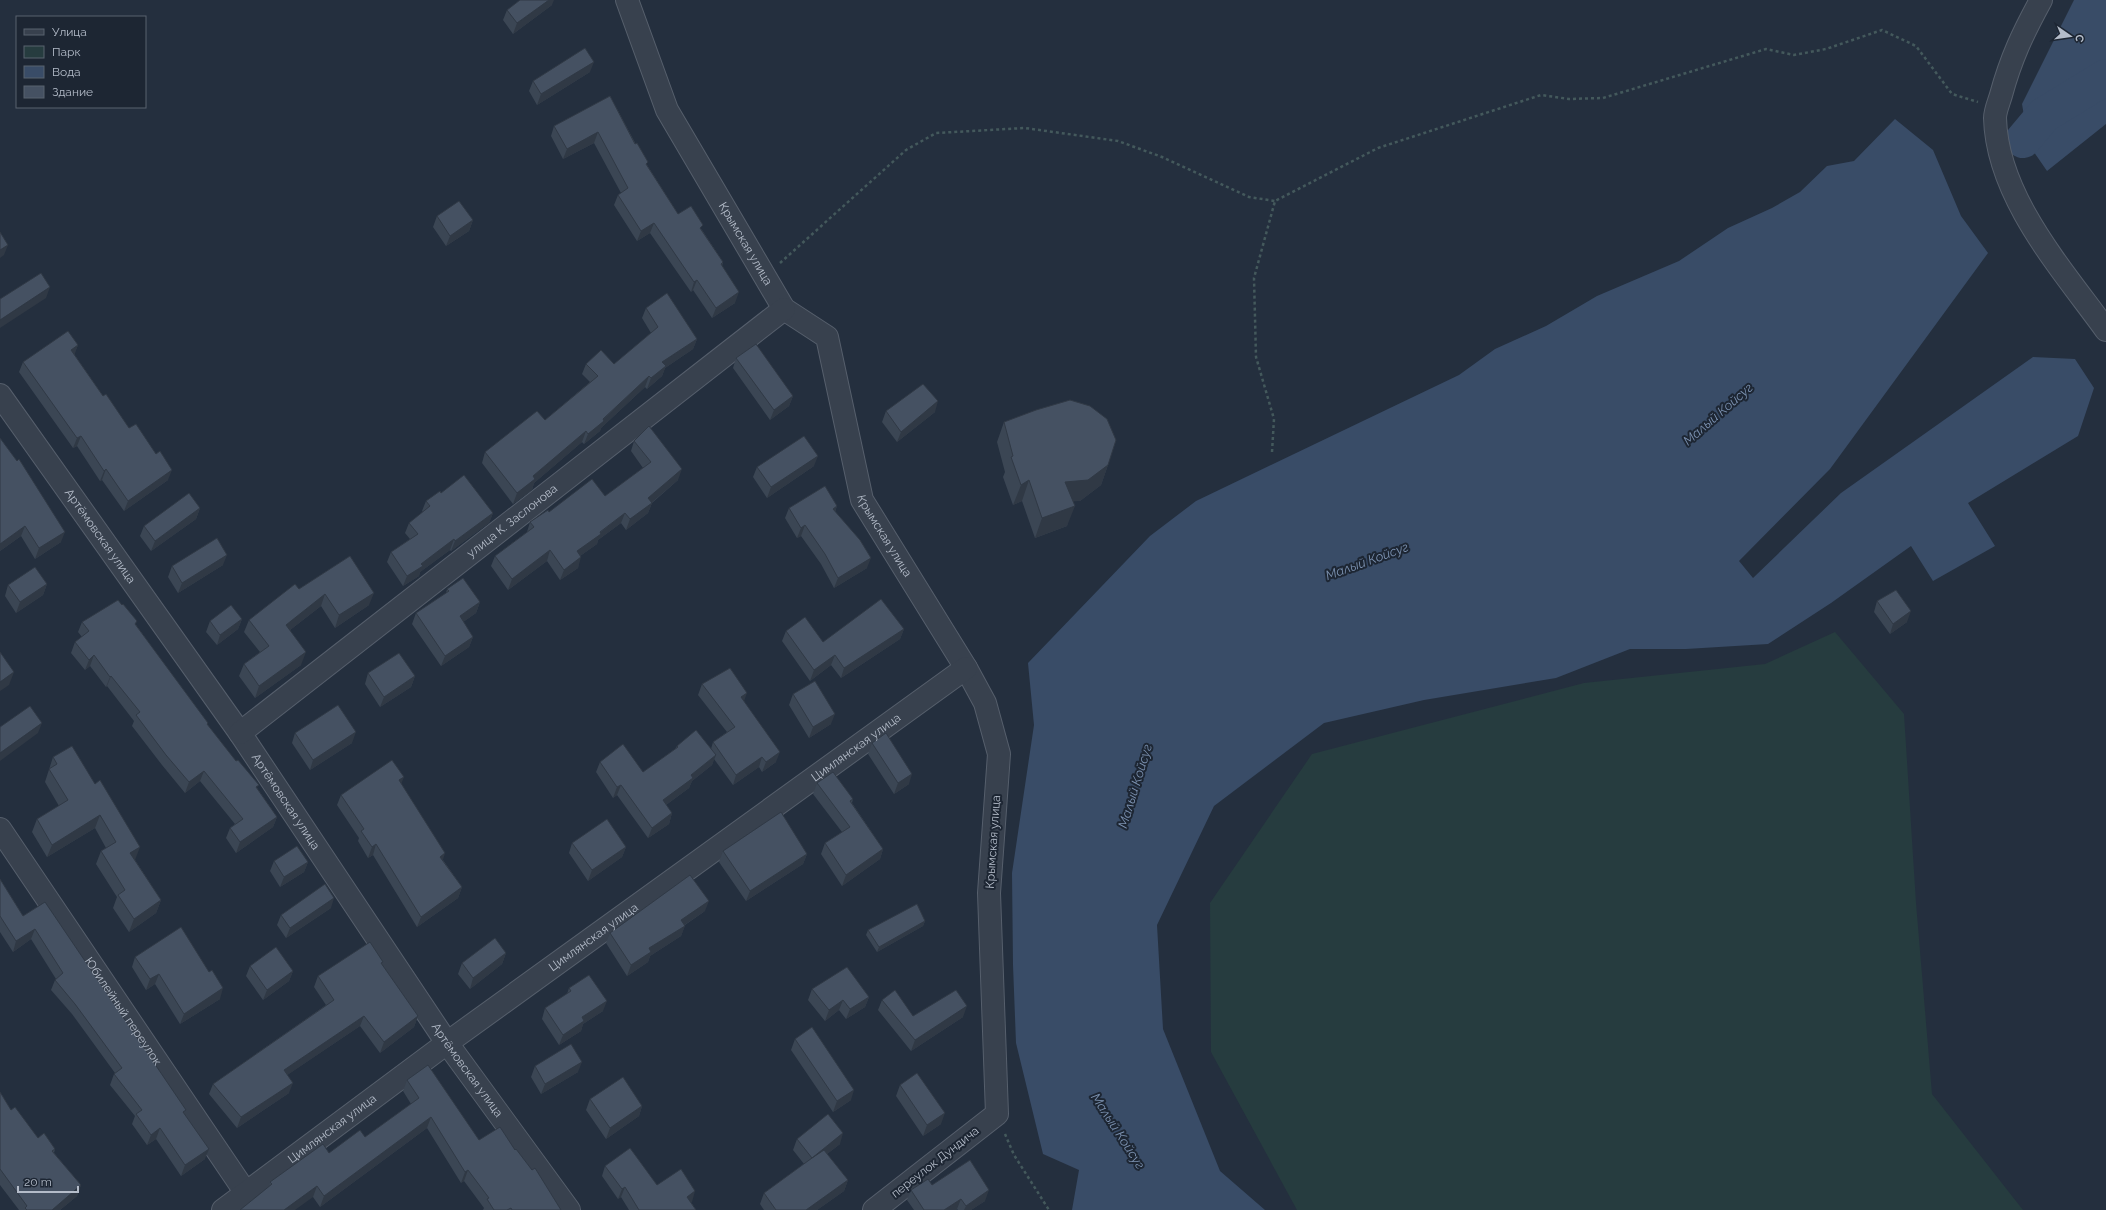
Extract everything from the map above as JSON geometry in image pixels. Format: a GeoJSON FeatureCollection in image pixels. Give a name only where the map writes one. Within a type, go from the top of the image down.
{"type":"FeatureCollection","features":[{"type":"Feature","properties":{"kind":"street","name":"Крымская улица"},"geometry":{"type":"LineString","coordinates":[[627,0],[668,110],[765,277],[784,309],[826,337],[862,500],[966,668],[984,703],[999,754],[989,893],[997,1114]]}},
{"type":"Feature","properties":{"kind":"street"},"geometry":{"type":"LineString","coordinates":[[2041,0],[2016,48],[1995,117],[2001,154],[2012,190],[2032,229],[2106,330]]}},
{"type":"Feature","properties":{"kind":"street","name":"улица К. Заслонова"},"geometry":{"type":"LineString","coordinates":[[240,733],[784,309]]}},
{"type":"Feature","properties":{"kind":"street","name":"Артёмовская улица"},"geometry":{"type":"LineString","coordinates":[[0,395],[240,733],[447,1043],[568,1210]]}},
{"type":"Feature","properties":{"kind":"street","name":"Цимлянская улица"},"geometry":{"type":"LineString","coordinates":[[223,1210],[447,1043],[966,668]]}},
{"type":"Feature","properties":{"kind":"street","name":"Юбилейный переулок"},"geometry":{"type":"LineString","coordinates":[[0,830],[246,1193]]}},
{"type":"Feature","properties":{"kind":"street","name":"переулок Дундича"},"geometry":{"type":"LineString","coordinates":[[874,1210],[997,1114]]}},
{"type":"Feature","properties":{"kind":"path"},"geometry":{"type":"LineString","coordinates":[[765,277],[906,150],[936,133],[1025,128],[1118,141],[1162,157],[1249,197],[1275,201],[1378,148],[1541,94],[1569,99],[1603,98],[1766,49],[1794,55],[1826,49],[1882,30],[1916,46],[1952,94],[1998,107]]}},
{"type":"Feature","properties":{"kind":"path"},"geometry":{"type":"LineString","coordinates":[[1272,452],[1274,419],[1256,357],[1254,278],[1275,201]]}},
{"type":"Feature","properties":{"kind":"path"},"geometry":{"type":"LineString","coordinates":[[997,1114],[1014,1155],[1050,1210]]}},
{"type":"Feature","properties":{"kind":"green space"},"geometry":{"type":"Polygon","coordinates":[[[1835,632],[1904,714],[1916,903],[1932,1094],[2023,1210],[1297,1210],[1211,1052],[1210,903],[1312,754],[1584,683],[1765,664],[1835,632]]]}},
{"type":"Feature","properties":{"kind":"water"},"geometry":{"type":"Polygon","coordinates":[[[2074,0],[2106,0],[2106,124],[2047,171],[2029,145],[2022,104],[2074,0]]]}},
{"type":"Feature","properties":{"kind":"water"},"geometry":{"type":"Polygon","coordinates":[[[1895,119],[1933,150],[1961,216],[1988,253],[1830,469],[1739,561],[1753,578],[1841,493],[2033,357],[2075,359],[2094,388],[2078,436],[1968,503],[1995,546],[1933,581],[1911,546],[1831,603],[1768,644],[1686,649],[1630,649],[1556,678],[1424,700],[1324,723],[1214,806],[1157,925],[1163,1029],[1220,1171],[1265,1210],[1072,1210],[1079,1170],[1043,1154],[1016,1043],[1012,873],[1034,725],[1028,663],[1150,536],[1196,501],[1459,375],[1495,349],[1546,326],[1597,296],[1679,261],[1728,228],[1772,208],[1800,192],[1827,166],[1854,161],[1895,119]]]}},
{"type":"Feature","properties":{"kind":"building"},"geometry":{"type":"Polygon","coordinates":[[[520,0],[549,0],[517,23],[507,10],[520,0]]]}},
{"type":"Feature","properties":{"kind":"building"},"geometry":{"type":"Polygon","coordinates":[[[585,48],[594,62],[541,94],[533,81],[585,48]]]}},
{"type":"Feature","properties":{"kind":"building"},"geometry":{"type":"Polygon","coordinates":[[[610,96],[635,144],[637,143],[648,162],[646,164],[678,214],[691,206],[703,225],[700,228],[723,262],[721,264],[739,292],[716,308],[697,280],[694,282],[654,223],[641,231],[618,195],[628,188],[598,132],[567,149],[554,126],[610,96]]]}},
{"type":"Feature","properties":{"kind":"building"},"geometry":{"type":"Polygon","coordinates":[[[459,201],[473,220],[450,236],[437,216],[459,201]]]}},
{"type":"Feature","properties":{"kind":"building"},"geometry":{"type":"Polygon","coordinates":[[[0,232],[8,245],[0,250],[0,232]]]}},
{"type":"Feature","properties":{"kind":"building"},"geometry":{"type":"Polygon","coordinates":[[[41,273],[50,287],[0,320],[0,299],[41,273]]]}},
{"type":"Feature","properties":{"kind":"building"},"geometry":{"type":"Polygon","coordinates":[[[667,293],[697,339],[662,362],[666,366],[651,378],[649,376],[603,419],[604,421],[588,434],[586,431],[533,476],[535,479],[517,493],[485,452],[537,411],[545,420],[598,376],[586,364],[601,350],[614,364],[658,327],[646,308],[667,293]]]}},
{"type":"Feature","properties":{"kind":"building"},"geometry":{"type":"Polygon","coordinates":[[[68,331],[78,345],[71,350],[103,396],[106,394],[129,428],[136,424],[156,454],[160,451],[172,470],[128,501],[106,469],[104,471],[81,436],[77,438],[23,362],[68,331]]]}},
{"type":"Feature","properties":{"kind":"building"},"geometry":{"type":"Polygon","coordinates":[[[756,344],[793,396],[774,410],[736,358],[756,344]]]}},
{"type":"Feature","properties":{"kind":"building"},"geometry":{"type":"Polygon","coordinates":[[[923,384],[938,401],[901,432],[886,411],[923,384]]]}},
{"type":"Feature","properties":{"kind":"building"},"geometry":{"type":"Polygon","coordinates":[[[1070,400],[1090,406],[1107,419],[1116,440],[1108,465],[1088,480],[1065,482],[1075,506],[1042,518],[1029,480],[1021,485],[1011,457],[1013,456],[1004,422],[1036,410],[1070,400]]]}},
{"type":"Feature","properties":{"kind":"building"},"geometry":{"type":"Polygon","coordinates":[[[649,426],[682,469],[648,498],[652,503],[630,519],[625,513],[600,532],[601,534],[577,551],[581,557],[564,570],[550,550],[512,579],[495,556],[534,527],[530,522],[548,510],[549,512],[592,479],[605,496],[651,462],[634,441],[649,426]]]}},
{"type":"Feature","properties":{"kind":"building"},"geometry":{"type":"Polygon","coordinates":[[[804,436],[818,456],[771,487],[757,467],[804,436]]]}},
{"type":"Feature","properties":{"kind":"building"},"geometry":{"type":"Polygon","coordinates":[[[0,438],[17,461],[19,459],[65,532],[39,548],[25,526],[0,544],[0,438]]]}},
{"type":"Feature","properties":{"kind":"building"},"geometry":{"type":"Polygon","coordinates":[[[464,475],[493,513],[455,541],[454,539],[421,564],[423,566],[407,576],[391,552],[418,534],[409,523],[430,506],[426,501],[440,491],[441,493],[464,475]]]}},
{"type":"Feature","properties":{"kind":"building"},"geometry":{"type":"Polygon","coordinates":[[[825,486],[837,506],[833,509],[860,540],[871,558],[838,578],[825,554],[805,525],[801,528],[789,508],[825,486]]]}},
{"type":"Feature","properties":{"kind":"building"},"geometry":{"type":"Polygon","coordinates":[[[189,493],[200,508],[155,541],[144,526],[189,493]]]}},
{"type":"Feature","properties":{"kind":"building"},"geometry":{"type":"Polygon","coordinates":[[[217,538],[227,555],[182,583],[172,566],[217,538]]]}},
{"type":"Feature","properties":{"kind":"building"},"geometry":{"type":"Polygon","coordinates":[[[350,556],[374,593],[339,615],[325,594],[286,625],[306,652],[259,686],[244,664],[269,646],[249,620],[295,584],[299,589],[350,556]]]}},
{"type":"Feature","properties":{"kind":"building"},"geometry":{"type":"Polygon","coordinates":[[[35,567],[47,584],[20,602],[8,585],[35,567]]]}},
{"type":"Feature","properties":{"kind":"building"},"geometry":{"type":"Polygon","coordinates":[[[463,578],[480,602],[460,616],[473,637],[445,656],[416,613],[449,591],[447,589],[463,578]]]}},
{"type":"Feature","properties":{"kind":"building"},"geometry":{"type":"Polygon","coordinates":[[[1896,590],[1911,611],[1893,624],[1877,601],[1896,590]]]}},
{"type":"Feature","properties":{"kind":"building"},"geometry":{"type":"Polygon","coordinates":[[[881,599],[904,629],[844,668],[835,655],[814,670],[786,631],[805,617],[823,642],[881,599]]]}},
{"type":"Feature","properties":{"kind":"building"},"geometry":{"type":"Polygon","coordinates":[[[118,600],[137,621],[135,624],[208,723],[207,724],[236,761],[238,760],[259,785],[256,787],[277,817],[240,842],[230,828],[243,819],[204,771],[189,782],[166,755],[136,715],[140,712],[111,676],[110,677],[94,655],[89,660],[75,642],[89,631],[82,622],[118,600]]]}},
{"type":"Feature","properties":{"kind":"building"},"geometry":{"type":"Polygon","coordinates":[[[231,605],[242,619],[220,635],[210,621],[231,605]]]}},
{"type":"Feature","properties":{"kind":"building"},"geometry":{"type":"Polygon","coordinates":[[[0,652],[14,672],[0,682],[0,652]]]}},
{"type":"Feature","properties":{"kind":"building"},"geometry":{"type":"Polygon","coordinates":[[[399,653],[415,676],[384,697],[368,673],[399,653]]]}},
{"type":"Feature","properties":{"kind":"building"},"geometry":{"type":"Polygon","coordinates":[[[730,668],[747,693],[741,697],[780,752],[766,762],[762,757],[736,775],[713,742],[735,727],[702,684],[730,668]]]}},
{"type":"Feature","properties":{"kind":"building"},"geometry":{"type":"Polygon","coordinates":[[[815,681],[835,714],[813,727],[793,694],[815,681]]]}},
{"type":"Feature","properties":{"kind":"building"},"geometry":{"type":"Polygon","coordinates":[[[338,705],[356,732],[313,760],[295,733],[338,705]]]}},
{"type":"Feature","properties":{"kind":"building"},"geometry":{"type":"Polygon","coordinates":[[[30,706],[42,723],[0,753],[0,727],[30,706]]]}},
{"type":"Feature","properties":{"kind":"building"},"geometry":{"type":"Polygon","coordinates":[[[696,730],[716,755],[691,775],[693,778],[663,800],[672,813],[652,828],[621,785],[617,787],[600,762],[623,744],[643,772],[678,747],[677,746],[696,730]]]}},
{"type":"Feature","properties":{"kind":"building"},"geometry":{"type":"Polygon","coordinates":[[[886,733],[912,774],[898,783],[872,743],[886,733]]]}},
{"type":"Feature","properties":{"kind":"building"},"geometry":{"type":"Polygon","coordinates":[[[72,746],[95,784],[100,780],[140,847],[130,853],[161,900],[134,919],[118,895],[125,890],[101,851],[116,842],[100,815],[52,845],[37,819],[68,800],[49,769],[57,764],[53,757],[72,746]]]}},
{"type":"Feature","properties":{"kind":"building"},"geometry":{"type":"Polygon","coordinates":[[[392,760],[404,777],[399,780],[445,853],[440,857],[462,887],[421,917],[376,844],[372,847],[361,831],[364,829],[341,795],[392,760]]]}},
{"type":"Feature","properties":{"kind":"building"},"geometry":{"type":"Polygon","coordinates":[[[833,772],[853,799],[850,801],[883,849],[846,875],[825,843],[850,827],[817,783],[833,772]]]}},
{"type":"Feature","properties":{"kind":"building"},"geometry":{"type":"Polygon","coordinates":[[[781,812],[807,854],[750,891],[723,851],[781,812]]]}},
{"type":"Feature","properties":{"kind":"building"},"geometry":{"type":"Polygon","coordinates":[[[607,819],[626,847],[592,870],[572,843],[607,819]]]}},
{"type":"Feature","properties":{"kind":"building"},"geometry":{"type":"Polygon","coordinates":[[[297,846],[308,862],[284,877],[274,861],[297,846]]]}},
{"type":"Feature","properties":{"kind":"building"},"geometry":{"type":"Polygon","coordinates":[[[690,875],[709,901],[681,920],[685,926],[649,948],[651,952],[631,965],[610,933],[690,875]]]}},
{"type":"Feature","properties":{"kind":"building"},"geometry":{"type":"Polygon","coordinates":[[[0,879],[23,916],[45,902],[186,1110],[183,1112],[209,1149],[185,1165],[160,1128],[151,1135],[136,1114],[142,1110],[114,1074],[122,1068],[75,1004],[55,980],[63,973],[35,929],[16,941],[0,916],[0,879]]]}},
{"type":"Feature","properties":{"kind":"building"},"geometry":{"type":"Polygon","coordinates":[[[325,884],[334,898],[290,928],[281,915],[325,884]]]}},
{"type":"Feature","properties":{"kind":"building"},"geometry":{"type":"Polygon","coordinates":[[[917,904],[925,921],[879,947],[868,930],[917,904]]]}},
{"type":"Feature","properties":{"kind":"building"},"geometry":{"type":"Polygon","coordinates":[[[181,927],[209,972],[212,970],[223,988],[184,1014],[159,974],[150,979],[135,957],[181,927]]]}},
{"type":"Feature","properties":{"kind":"building"},"geometry":{"type":"Polygon","coordinates":[[[495,938],[506,953],[473,978],[462,963],[495,938]]]}},
{"type":"Feature","properties":{"kind":"building"},"geometry":{"type":"Polygon","coordinates":[[[370,942],[383,962],[381,963],[418,1016],[384,1042],[364,1016],[284,1070],[293,1083],[241,1117],[213,1084],[334,1000],[318,976],[370,942]]]}},
{"type":"Feature","properties":{"kind":"building"},"geometry":{"type":"Polygon","coordinates":[[[276,947],[293,971],[267,990],[250,966],[276,947]]]}},
{"type":"Feature","properties":{"kind":"building"},"geometry":{"type":"Polygon","coordinates":[[[847,967],[869,997],[850,1009],[843,1000],[829,1010],[812,989],[847,967]]]}},
{"type":"Feature","properties":{"kind":"building"},"geometry":{"type":"Polygon","coordinates":[[[589,975],[607,1001],[582,1017],[584,1021],[563,1035],[545,1008],[571,991],[569,988],[589,975]]]}},
{"type":"Feature","properties":{"kind":"building"},"geometry":{"type":"Polygon","coordinates":[[[895,990],[913,1016],[956,990],[967,1006],[915,1040],[882,1000],[895,990]]]}},
{"type":"Feature","properties":{"kind":"building"},"geometry":{"type":"Polygon","coordinates":[[[812,1027],[854,1090],[837,1101],[795,1039],[812,1027]]]}},
{"type":"Feature","properties":{"kind":"building"},"geometry":{"type":"Polygon","coordinates":[[[571,1044],[582,1062],[545,1084],[535,1066],[571,1044]]]}},
{"type":"Feature","properties":{"kind":"building"},"geometry":{"type":"Polygon","coordinates":[[[428,1065],[479,1140],[500,1127],[515,1150],[516,1149],[532,1170],[535,1168],[561,1210],[512,1210],[511,1208],[507,1210],[494,1210],[487,1199],[489,1198],[468,1170],[465,1172],[431,1117],[324,1196],[317,1186],[284,1210],[240,1210],[272,1184],[270,1182],[323,1144],[329,1153],[360,1130],[365,1137],[419,1098],[407,1080],[428,1065]]]}},
{"type":"Feature","properties":{"kind":"building"},"geometry":{"type":"Polygon","coordinates":[[[917,1073],[945,1113],[927,1125],[900,1085],[917,1073]]]}},
{"type":"Feature","properties":{"kind":"building"},"geometry":{"type":"Polygon","coordinates":[[[623,1077],[642,1106],[610,1128],[590,1099],[623,1077]]]}},
{"type":"Feature","properties":{"kind":"building"},"geometry":{"type":"Polygon","coordinates":[[[0,1092],[11,1110],[15,1107],[38,1138],[44,1133],[55,1149],[52,1151],[81,1185],[52,1210],[27,1210],[25,1208],[27,1206],[0,1169],[0,1092]]]}},
{"type":"Feature","properties":{"kind":"building"},"geometry":{"type":"Polygon","coordinates":[[[828,1114],[843,1133],[812,1158],[797,1139],[828,1114]]]}},
{"type":"Feature","properties":{"kind":"building"},"geometry":{"type":"Polygon","coordinates":[[[630,1148],[657,1185],[681,1169],[695,1191],[687,1197],[696,1210],[639,1210],[625,1187],[622,1189],[605,1166],[630,1148]]]}},
{"type":"Feature","properties":{"kind":"building"},"geometry":{"type":"Polygon","coordinates":[[[824,1150],[848,1180],[806,1210],[776,1210],[764,1193],[824,1150]]]}},
{"type":"Feature","properties":{"kind":"building"},"geometry":{"type":"Polygon","coordinates":[[[970,1160],[989,1190],[966,1206],[961,1199],[944,1210],[924,1210],[911,1190],[928,1179],[932,1185],[970,1160]]]}},
{"type":"Feature","properties":{"kind":"waterway","name":"Малый Койсуг"},"geometry":{"type":"LineString","coordinates":[[2023,140],[2044,115],[2106,77]]}}]}
